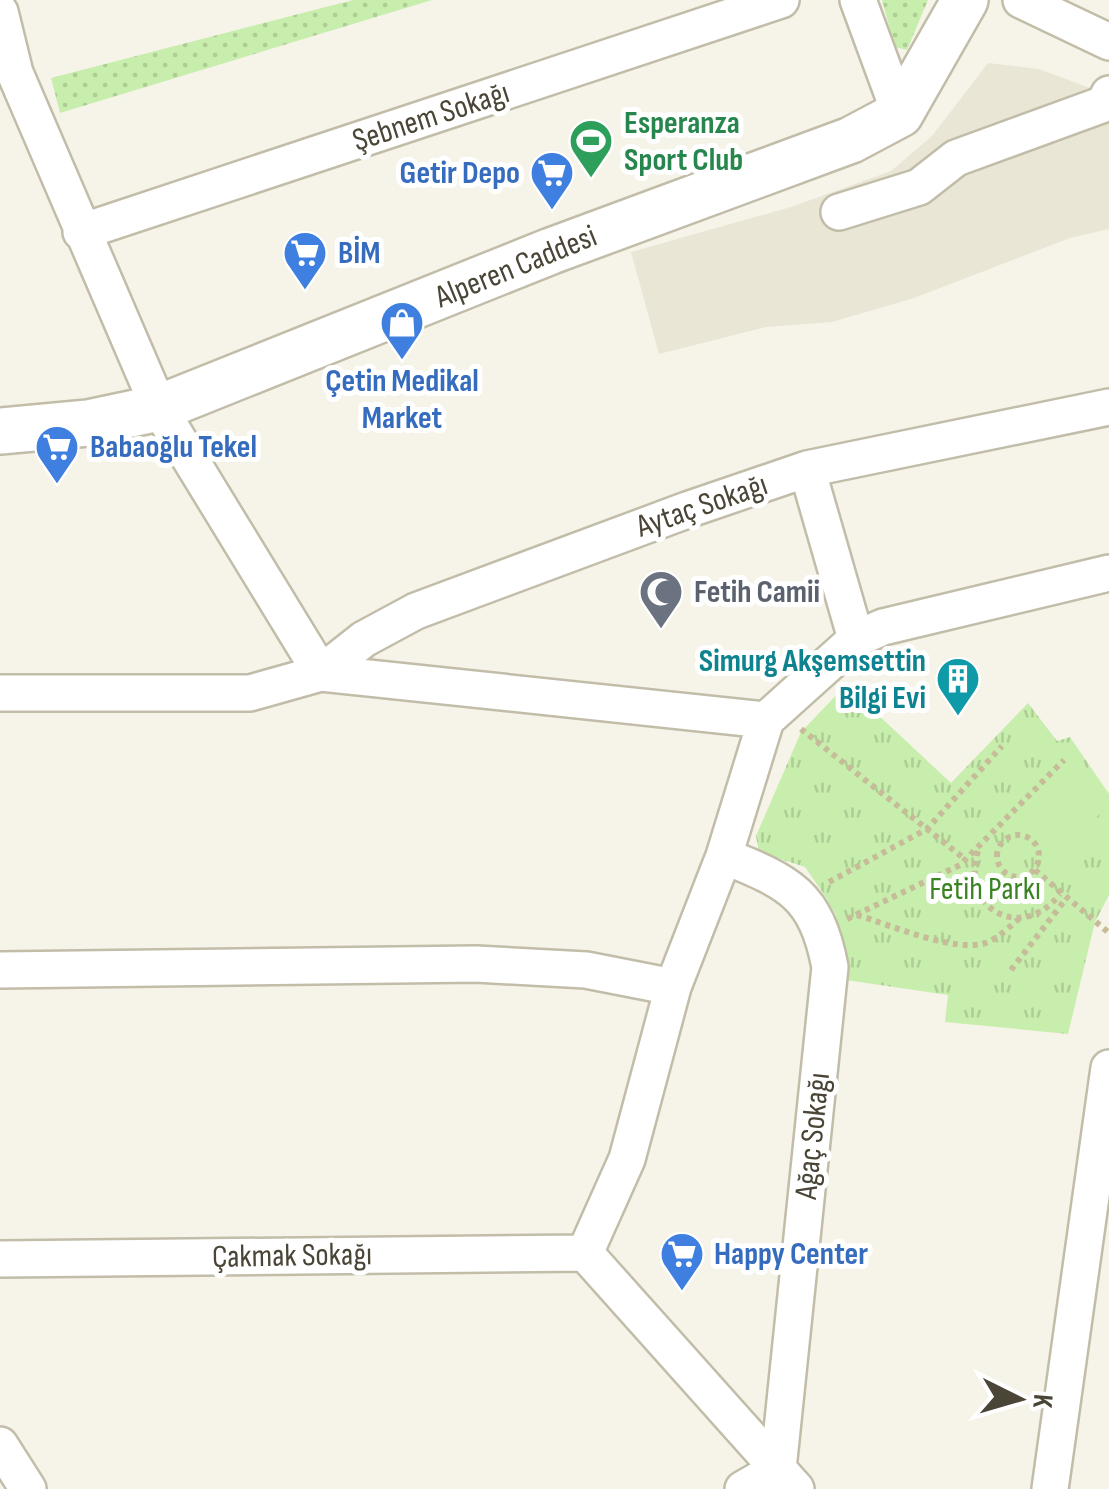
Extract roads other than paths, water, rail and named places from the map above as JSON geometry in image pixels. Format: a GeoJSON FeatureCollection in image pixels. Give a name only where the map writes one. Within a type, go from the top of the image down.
{"type":"FeatureCollection","features":[{"type":"Feature","properties":{"kind":"street","name":"Şebnem Sokağı"},"geometry":{"type":"LineString","coordinates":[[81,232],[780,0]]}},
{"type":"Feature","properties":{"kind":"street"},"geometry":{"type":"LineString","coordinates":[[858,0],[900,114]]}},
{"type":"Feature","properties":{"kind":"street"},"geometry":{"type":"LineString","coordinates":[[900,114],[966,0]]}},
{"type":"Feature","properties":{"kind":"street"},"geometry":{"type":"LineString","coordinates":[[1021,0],[1109,42]]}},
{"type":"Feature","properties":{"kind":"street"},"geometry":{"type":"LineString","coordinates":[[0,12],[14,73],[159,408],[321,672]]}},
{"type":"Feature","properties":{"kind":"street"},"geometry":{"type":"LineString","coordinates":[[838,212],[919,187],[956,158],[1107,102]]}},
{"type":"Feature","properties":{"kind":"street","name":"Alperen Caddesi"},"geometry":{"type":"LineString","coordinates":[[0,431],[88,423],[159,408],[551,252],[851,140],[900,114]]}},
{"type":"Feature","properties":{"kind":"street","name":"Aytaç Sokağı"},"geometry":{"type":"LineString","coordinates":[[321,672],[364,639],[416,611],[807,469],[1109,408]]}},
{"type":"Feature","properties":{"kind":"street"},"geometry":{"type":"LineString","coordinates":[[807,469],[856,640]]}},
{"type":"Feature","properties":{"kind":"street"},"geometry":{"type":"LineString","coordinates":[[743,1489],[787,1479],[585,1253],[627,1159],[673,987],[724,856],[771,715],[856,640],[883,627],[1109,573]]}},
{"type":"Feature","properties":{"kind":"street"},"geometry":{"type":"LineString","coordinates":[[0,693],[250,693],[321,672],[771,715]]}},
{"type":"Feature","properties":{"kind":"street","name":"Ağaç Sokağı"},"geometry":{"type":"LineString","coordinates":[[724,856],[784,881],[802,896],[823,930],[830,967],[787,1479]]}},
{"type":"Feature","properties":{"kind":"street"},"geometry":{"type":"LineString","coordinates":[[0,970],[476,964],[586,970],[673,987]]}},
{"type":"Feature","properties":{"kind":"street"},"geometry":{"type":"LineString","coordinates":[[1050,1489],[1109,1068]]}},
{"type":"Feature","properties":{"kind":"street","name":"Çakmak Sokağı"},"geometry":{"type":"LineString","coordinates":[[0,1259],[585,1253]]}},
{"type":"Feature","properties":{"kind":"street"},"geometry":{"type":"LineString","coordinates":[[0,1445],[28,1489]]}},
{"type":"Feature","properties":{"kind":"place","name":"Esperanza Sport Club"},"geometry":{"type":"Point","coordinates":[591,179]}},
{"type":"Feature","properties":{"kind":"place","name":"Getir Depo"},"geometry":{"type":"Point","coordinates":[552,211]}},
{"type":"Feature","properties":{"kind":"place","name":"BİM"},"geometry":{"type":"Point","coordinates":[305,291]}},
{"type":"Feature","properties":{"kind":"place","name":"Çetin Medikal Market"},"geometry":{"type":"Point","coordinates":[402,361]}},
{"type":"Feature","properties":{"kind":"place","name":"Babaoğlu Tekel"},"geometry":{"type":"Point","coordinates":[57,485]}},
{"type":"Feature","properties":{"kind":"place","name":"Fetih Camii"},"geometry":{"type":"Point","coordinates":[661,630]}},
{"type":"Feature","properties":{"kind":"place","name":"Simurg Akşemsettin Bilgi Evi"},"geometry":{"type":"Point","coordinates":[958,717]}},
{"type":"Feature","properties":{"kind":"place","name":"Happy Center"},"geometry":{"type":"Point","coordinates":[682,1292]}},
{"type":"Feature","properties":{"kind":"park label","name":"Fetih Parkı"},"geometry":{"type":"Point","coordinates":[985,889]}}]}
